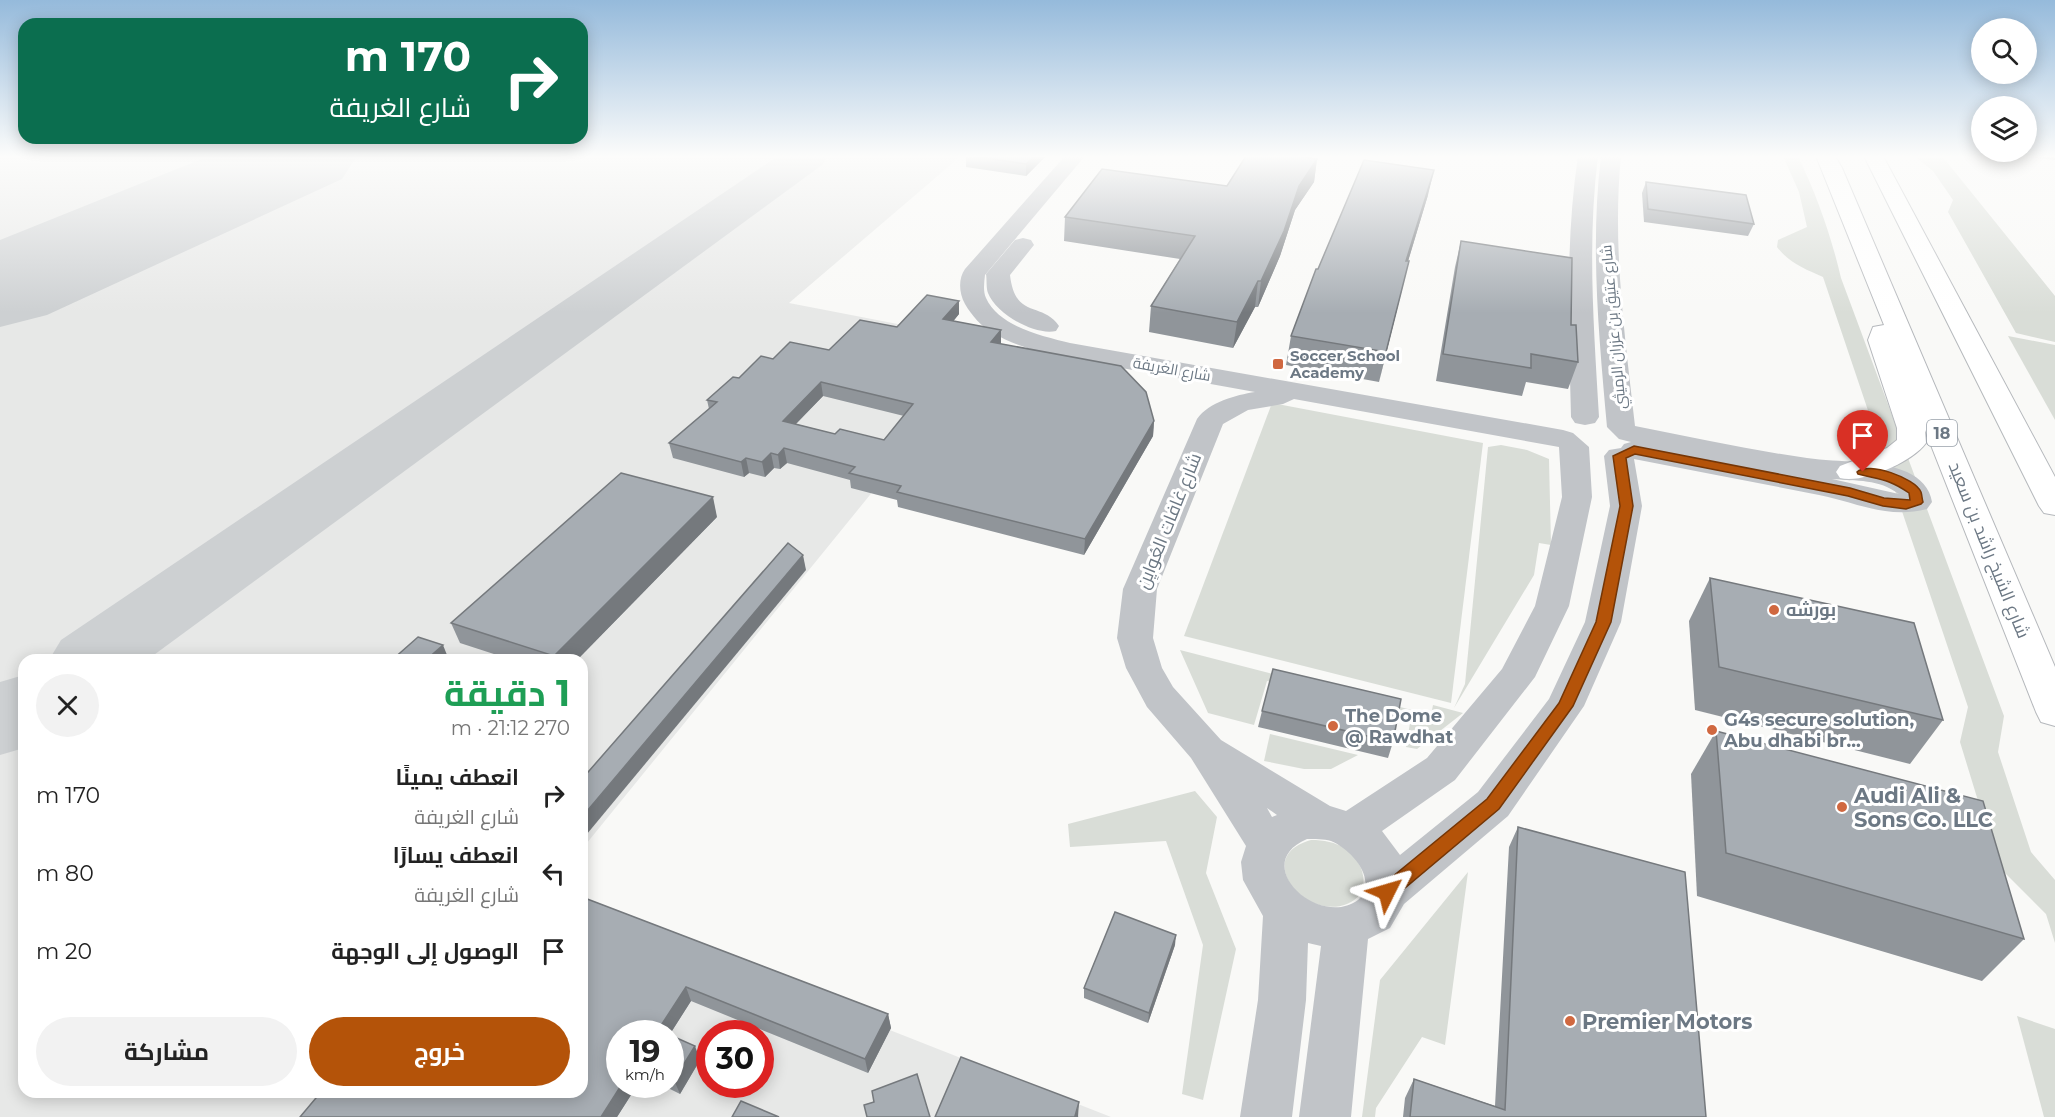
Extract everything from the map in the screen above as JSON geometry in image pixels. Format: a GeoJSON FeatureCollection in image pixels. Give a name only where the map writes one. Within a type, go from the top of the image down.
{"type":"FeatureCollection","features":[{"type":"Feature","properties":{"kind":"main road","name":"شارع الشيخ راشد بن سعيد"},"geometry":{"type":"LineString","coordinates":[[1849,208],[2055,712]]}},
{"type":"Feature","properties":{"kind":"main road"},"geometry":{"type":"LineString","coordinates":[[1900,208],[2055,506]]}},
{"type":"Feature","properties":{"kind":"main road"},"geometry":{"type":"LineString","coordinates":[[1851,472],[1897,454],[1911,443],[1911,428],[1881,340],[1882,321],[1888,301]]}},
{"type":"Feature","properties":{"kind":"street","name":"شارع الغريفة"},"geometry":{"type":"LineString","coordinates":[[1030,208],[973,274],[973,298],[990,320],[1021,338],[1070,351],[1309,393],[1572,431]]}},
{"type":"Feature","properties":{"kind":"street","name":"شارع الغريفة"},"geometry":{"type":"LineString","coordinates":[[1055,208],[998,274],[1000,293],[1014,310],[1039,324],[1081,337],[1572,431]]}},
{"type":"Feature","properties":{"kind":"street","name":"شارع عتيق بن عزران الرميثي"},"geometry":{"type":"LineString","coordinates":[[1335,826],[1441,769],[1516,677],[1552,606],[1577,497],[1572,431],[1582,208]]}},
{"type":"Feature","properties":{"kind":"street","name":"شارع عتيق بن عزران الرميثي"},"geometry":{"type":"LineString","coordinates":[[1387,892],[1493,804],[1565,706],[1603,622],[1626,506],[1626,441],[1607,285],[1606,208]]}},
{"type":"Feature","properties":{"kind":"street"},"geometry":{"type":"LineString","coordinates":[[1144,364],[1189,391],[1198,399],[1210,419],[1240,403],[1309,393]]}},
{"type":"Feature","properties":{"kind":"street","name":"شارع غافات العُوايِن"},"geometry":{"type":"LineString","coordinates":[[1210,419],[1140,589],[1135,638],[1144,668],[1160,697],[1205,747],[1267,843]]}},
{"type":"Feature","properties":{"kind":"street"},"geometry":{"type":"LineString","coordinates":[[1572,431],[1591,454],[1626,441],[1762,461],[1851,472],[1880,473],[1898,479],[1915,492],[1916,502],[1906,505],[1883,502],[1850,492],[1626,441]]}},
{"type":"Feature","properties":{"kind":"street","name":"شارع غافات العُوايِن"},"geometry":{"type":"LineString","coordinates":[[1205,747],[1335,826]]}},
{"type":"Feature","properties":{"kind":"street"},"geometry":{"type":"LineString","coordinates":[[1304,822],[1335,826],[1374,850],[1383,864],[1387,878],[1387,892],[1380,908],[1366,920],[1327,927],[1306,921],[1286,910],[1269,889],[1263,877],[1262,865],[1267,843],[1276,833],[1289,825],[1304,822]]}},
{"type":"Feature","properties":{"kind":"street"},"geometry":{"type":"LineString","coordinates":[[1266,1117],[1282,1000],[1286,910]]}},
{"type":"Feature","properties":{"kind":"street"},"geometry":{"type":"LineString","coordinates":[[1325,1117],[1347,925]]}},
{"type":"Feature","properties":{"kind":"shaded area"},"geometry":{"type":"Polygon","coordinates":[[[0,208],[900,208],[789,303],[1001,344],[900,458],[588,842],[588,654],[18,654],[18,1098],[588,1098],[588,911],[1111,1117],[0,1117],[0,208]]]}},
{"type":"Feature","properties":{"kind":"shaded area"},"geometry":{"type":"Polygon","coordinates":[[[1803,208],[1820,208],[1841,278],[2004,716],[1998,752],[2031,852],[2055,880],[2055,943],[2046,914],[1998,866],[1960,742],[1968,707],[1823,277],[1792,261],[1777,247],[1778,240],[1807,227],[1803,208]]]}},
{"type":"Feature","properties":{"kind":"shaded area"},"geometry":{"type":"Polygon","coordinates":[[[1950,208],[1984,208],[2055,296],[2055,342],[2016,333],[1948,212],[1950,208]]]}},
{"type":"Feature","properties":{"kind":"shaded area"},"geometry":{"type":"Polygon","coordinates":[[[2008,336],[2055,345],[2055,420],[2008,336]]]}},
{"type":"Feature","properties":{"kind":"shaded area"},"geometry":{"type":"Polygon","coordinates":[[[1272,403],[1483,443],[1451,703],[1184,636],[1272,403]]]}},
{"type":"Feature","properties":{"kind":"shaded area"},"geometry":{"type":"Polygon","coordinates":[[[1501,445],[1527,450],[1549,459],[1551,545],[1539,543],[1534,575],[1454,708],[1465,684],[1488,447],[1501,445]]]}},
{"type":"Feature","properties":{"kind":"shaded area"},"geometry":{"type":"Polygon","coordinates":[[[1180,650],[1431,715],[1433,705],[1463,713],[1417,749],[1406,747],[1411,717],[1267,681],[1254,725],[1208,713],[1180,650]]]}},
{"type":"Feature","properties":{"kind":"shaded area"},"geometry":{"type":"Polygon","coordinates":[[[1270,734],[1358,755],[1331,769],[1304,769],[1264,761],[1270,734]]]}},
{"type":"Feature","properties":{"kind":"shaded area"},"geometry":{"type":"Polygon","coordinates":[[[1195,791],[1217,817],[1206,873],[1236,949],[1203,1100],[1182,1094],[1203,945],[1166,841],[1070,847],[1068,824],[1195,791]]]}},
{"type":"Feature","properties":{"kind":"shaded area"},"geometry":{"type":"Polygon","coordinates":[[[1311,840],[1338,845],[1353,855],[1362,869],[1363,878],[1363,886],[1355,899],[1347,904],[1331,907],[1315,903],[1301,895],[1291,884],[1285,872],[1286,859],[1294,848],[1311,840]]]}},
{"type":"Feature","properties":{"kind":"shaded area"},"geometry":{"type":"Polygon","coordinates":[[[1468,872],[1445,1045],[1422,1037],[1376,1108],[1375,1117],[1362,1117],[1380,980],[1468,872]]]}},
{"type":"Feature","properties":{"kind":"shaded area"},"geometry":{"type":"Polygon","coordinates":[[[2017,1016],[2055,1029],[2055,1117],[2044,1117],[2017,1016]]]}},
{"type":"Feature","properties":{"kind":"building"},"geometry":{"type":"Polygon","coordinates":[[[1072,208],[1292,208],[1284,231],[1261,281],[1258,281],[1237,322],[1151,306],[1195,236],[1065,217],[1072,208]]]}},
{"type":"Feature","properties":{"kind":"building"},"geometry":{"type":"Polygon","coordinates":[[[1344,208],[1422,208],[1406,261],[1409,261],[1386,352],[1291,336],[1316,269],[1318,269],[1344,208]]]}},
{"type":"Feature","properties":{"kind":"building"},"geometry":{"type":"Polygon","coordinates":[[[1750,208],[1754,224],[1648,209],[1750,208]]]}},
{"type":"Feature","properties":{"kind":"building"},"geometry":{"type":"Polygon","coordinates":[[[1461,241],[1572,258],[1571,325],[1576,325],[1578,362],[1531,354],[1531,368],[1443,354],[1461,241]]]}},
{"type":"Feature","properties":{"kind":"building"},"geometry":{"type":"Polygon","coordinates":[[[927,295],[959,301],[943,319],[1001,330],[991,342],[1121,366],[1146,392],[1154,421],[1085,539],[897,492],[901,486],[849,473],[855,467],[784,448],[778,455],[771,453],[762,462],[746,458],[741,462],[669,443],[717,402],[707,400],[733,377],[739,378],[761,356],[773,359],[790,342],[829,350],[860,320],[897,327],[927,295]],[[821,382],[783,421],[835,434],[840,429],[884,440],[913,404],[821,382]]]}},
{"type":"Feature","properties":{"kind":"building"},"geometry":{"type":"Polygon","coordinates":[[[621,473],[713,497],[556,654],[548,654],[451,623],[621,473]]]}},
{"type":"Feature","properties":{"kind":"building"},"geometry":{"type":"Polygon","coordinates":[[[788,543],[803,555],[588,810],[588,772],[788,543]]]}},
{"type":"Feature","properties":{"kind":"building"},"geometry":{"type":"Polygon","coordinates":[[[1710,578],[1914,623],[1943,720],[1719,667],[1710,578]]]}},
{"type":"Feature","properties":{"kind":"building"},"geometry":{"type":"Polygon","coordinates":[[[418,637],[443,645],[433,654],[399,654],[418,637]]]}},
{"type":"Feature","properties":{"kind":"building"},"geometry":{"type":"Polygon","coordinates":[[[1273,669],[1401,699],[1393,742],[1262,711],[1273,669]]]}},
{"type":"Feature","properties":{"kind":"building"},"geometry":{"type":"Polygon","coordinates":[[[1716,731],[1983,801],[2024,939],[1726,853],[1716,731]]]}},
{"type":"Feature","properties":{"kind":"building"},"geometry":{"type":"Polygon","coordinates":[[[1518,827],[1685,872],[1706,1117],[1410,1117],[1414,1079],[1505,1110],[1518,827]]]}},
{"type":"Feature","properties":{"kind":"building"},"geometry":{"type":"Polygon","coordinates":[[[588,899],[888,1014],[865,1059],[774,1022],[774,1020],[768,1020],[686,987],[665,1020],[606,1020],[606,1098],[613,1098],[601,1117],[300,1117],[316,1098],[588,1098],[588,899]]]}},
{"type":"Feature","properties":{"kind":"building"},"geometry":{"type":"Polygon","coordinates":[[[1115,912],[1176,935],[1149,1013],[1084,988],[1115,912]]]}},
{"type":"Feature","properties":{"kind":"building"},"geometry":{"type":"Polygon","coordinates":[[[684,1041],[695,1046],[684,1064],[684,1041]]]}},
{"type":"Feature","properties":{"kind":"building"},"geometry":{"type":"Polygon","coordinates":[[[961,1057],[1079,1102],[1075,1116],[1078,1117],[935,1117],[961,1057]]]}},
{"type":"Feature","properties":{"kind":"building"},"geometry":{"type":"Polygon","coordinates":[[[917,1074],[930,1117],[867,1117],[864,1105],[874,1102],[872,1091],[917,1074]]]}},
{"type":"Feature","properties":{"kind":"building"},"geometry":{"type":"Polygon","coordinates":[[[741,1101],[779,1117],[732,1117],[741,1101]]]}},
{"type":"Feature","properties":{"kind":"taxiway"},"geometry":{"type":"LineString","coordinates":[[99,654],[733,208]]}},
{"type":"Feature","properties":{"kind":"taxiway"},"geometry":{"type":"LineString","coordinates":[[0,723],[18,710]]}},
{"type":"Feature","properties":{"kind":"runway"},"geometry":{"type":"LineString","coordinates":[[0,287],[183,208]]}},
{"type":"Feature","properties":{"kind":"place","name":"Soccer School Academy"},"geometry":{"type":"Point","coordinates":[1278,364]}},
{"type":"Feature","properties":{"kind":"place","name":"بورشه"},"geometry":{"type":"Point","coordinates":[1774,610]}},
{"type":"Feature","properties":{"kind":"place","name":"The Dome @ Rawdhat"},"geometry":{"type":"Point","coordinates":[1333,726]}},
{"type":"Feature","properties":{"kind":"place","name":"G4s secure solution, Abu dhabi br..."},"geometry":{"type":"Point","coordinates":[1712,730]}},
{"type":"Feature","properties":{"kind":"place","name":"Audi Ali & Sons Co. LLC"},"geometry":{"type":"Point","coordinates":[1842,807]}},
{"type":"Feature","properties":{"kind":"place","name":"Premier Motors"},"geometry":{"type":"Point","coordinates":[1570,1021]}},
{"type":"Feature","properties":{"kind":"route"},"geometry":{"type":"LineString","coordinates":[[1387,892],[1493,804],[1565,706],[1603,622],[1626,506],[1619,456],[1634,450],[1850,492],[1883,502],[1906,505],[1916,502],[1915,492],[1898,479],[1880,473],[1863,472]]}}]}
